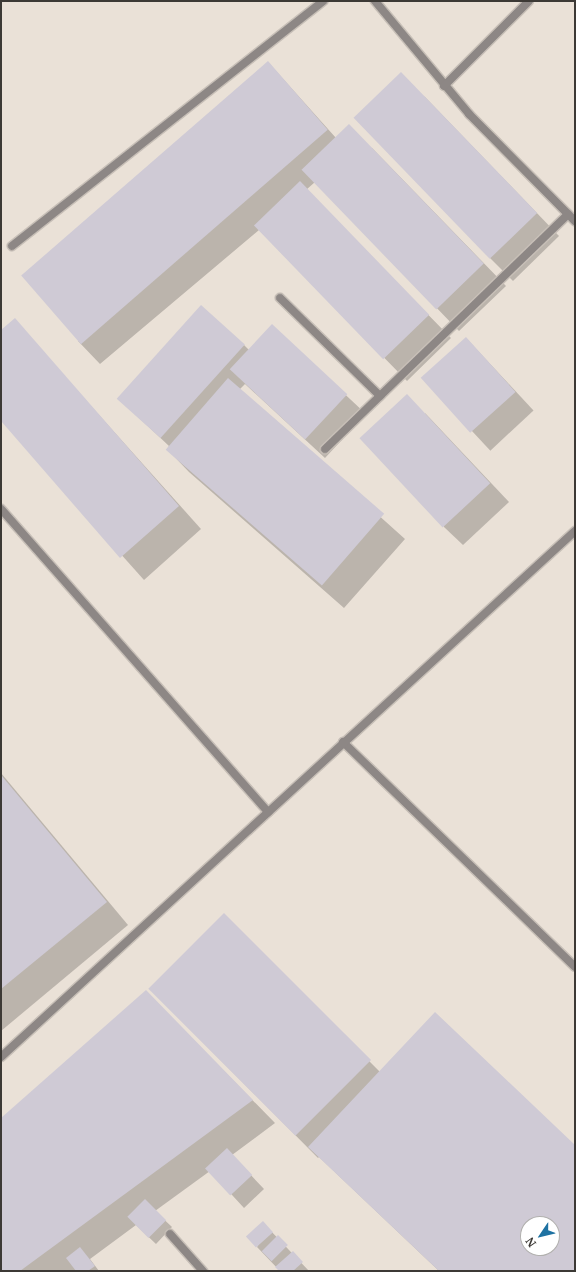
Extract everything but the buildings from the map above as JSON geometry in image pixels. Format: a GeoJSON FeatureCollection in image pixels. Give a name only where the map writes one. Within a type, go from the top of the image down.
{"type":"FeatureCollection","features":[{"type":"Feature","properties":{"kind":"street"},"geometry":{"type":"LineString","coordinates":[[12,246],[323,1]]}},
{"type":"Feature","properties":{"kind":"street"},"geometry":{"type":"LineString","coordinates":[[376,1],[444,86],[575,221]]}},
{"type":"Feature","properties":{"kind":"street"},"geometry":{"type":"LineString","coordinates":[[444,86],[528,1]]}},
{"type":"Feature","properties":{"kind":"street"},"geometry":{"type":"LineString","coordinates":[[325,449],[568,214]]}},
{"type":"Feature","properties":{"kind":"street"},"geometry":{"type":"LineString","coordinates":[[280,298],[380,396]]}},
{"type":"Feature","properties":{"kind":"street"},"geometry":{"type":"LineString","coordinates":[[1,509],[268,812]]}},
{"type":"Feature","properties":{"kind":"street"},"geometry":{"type":"LineString","coordinates":[[1,1057],[575,531]]}},
{"type":"Feature","properties":{"kind":"street"},"geometry":{"type":"LineString","coordinates":[[343,742],[575,967]]}},
{"type":"Feature","properties":{"kind":"street"},"geometry":{"type":"LineString","coordinates":[[170,1234],[203,1271]]}}]}
